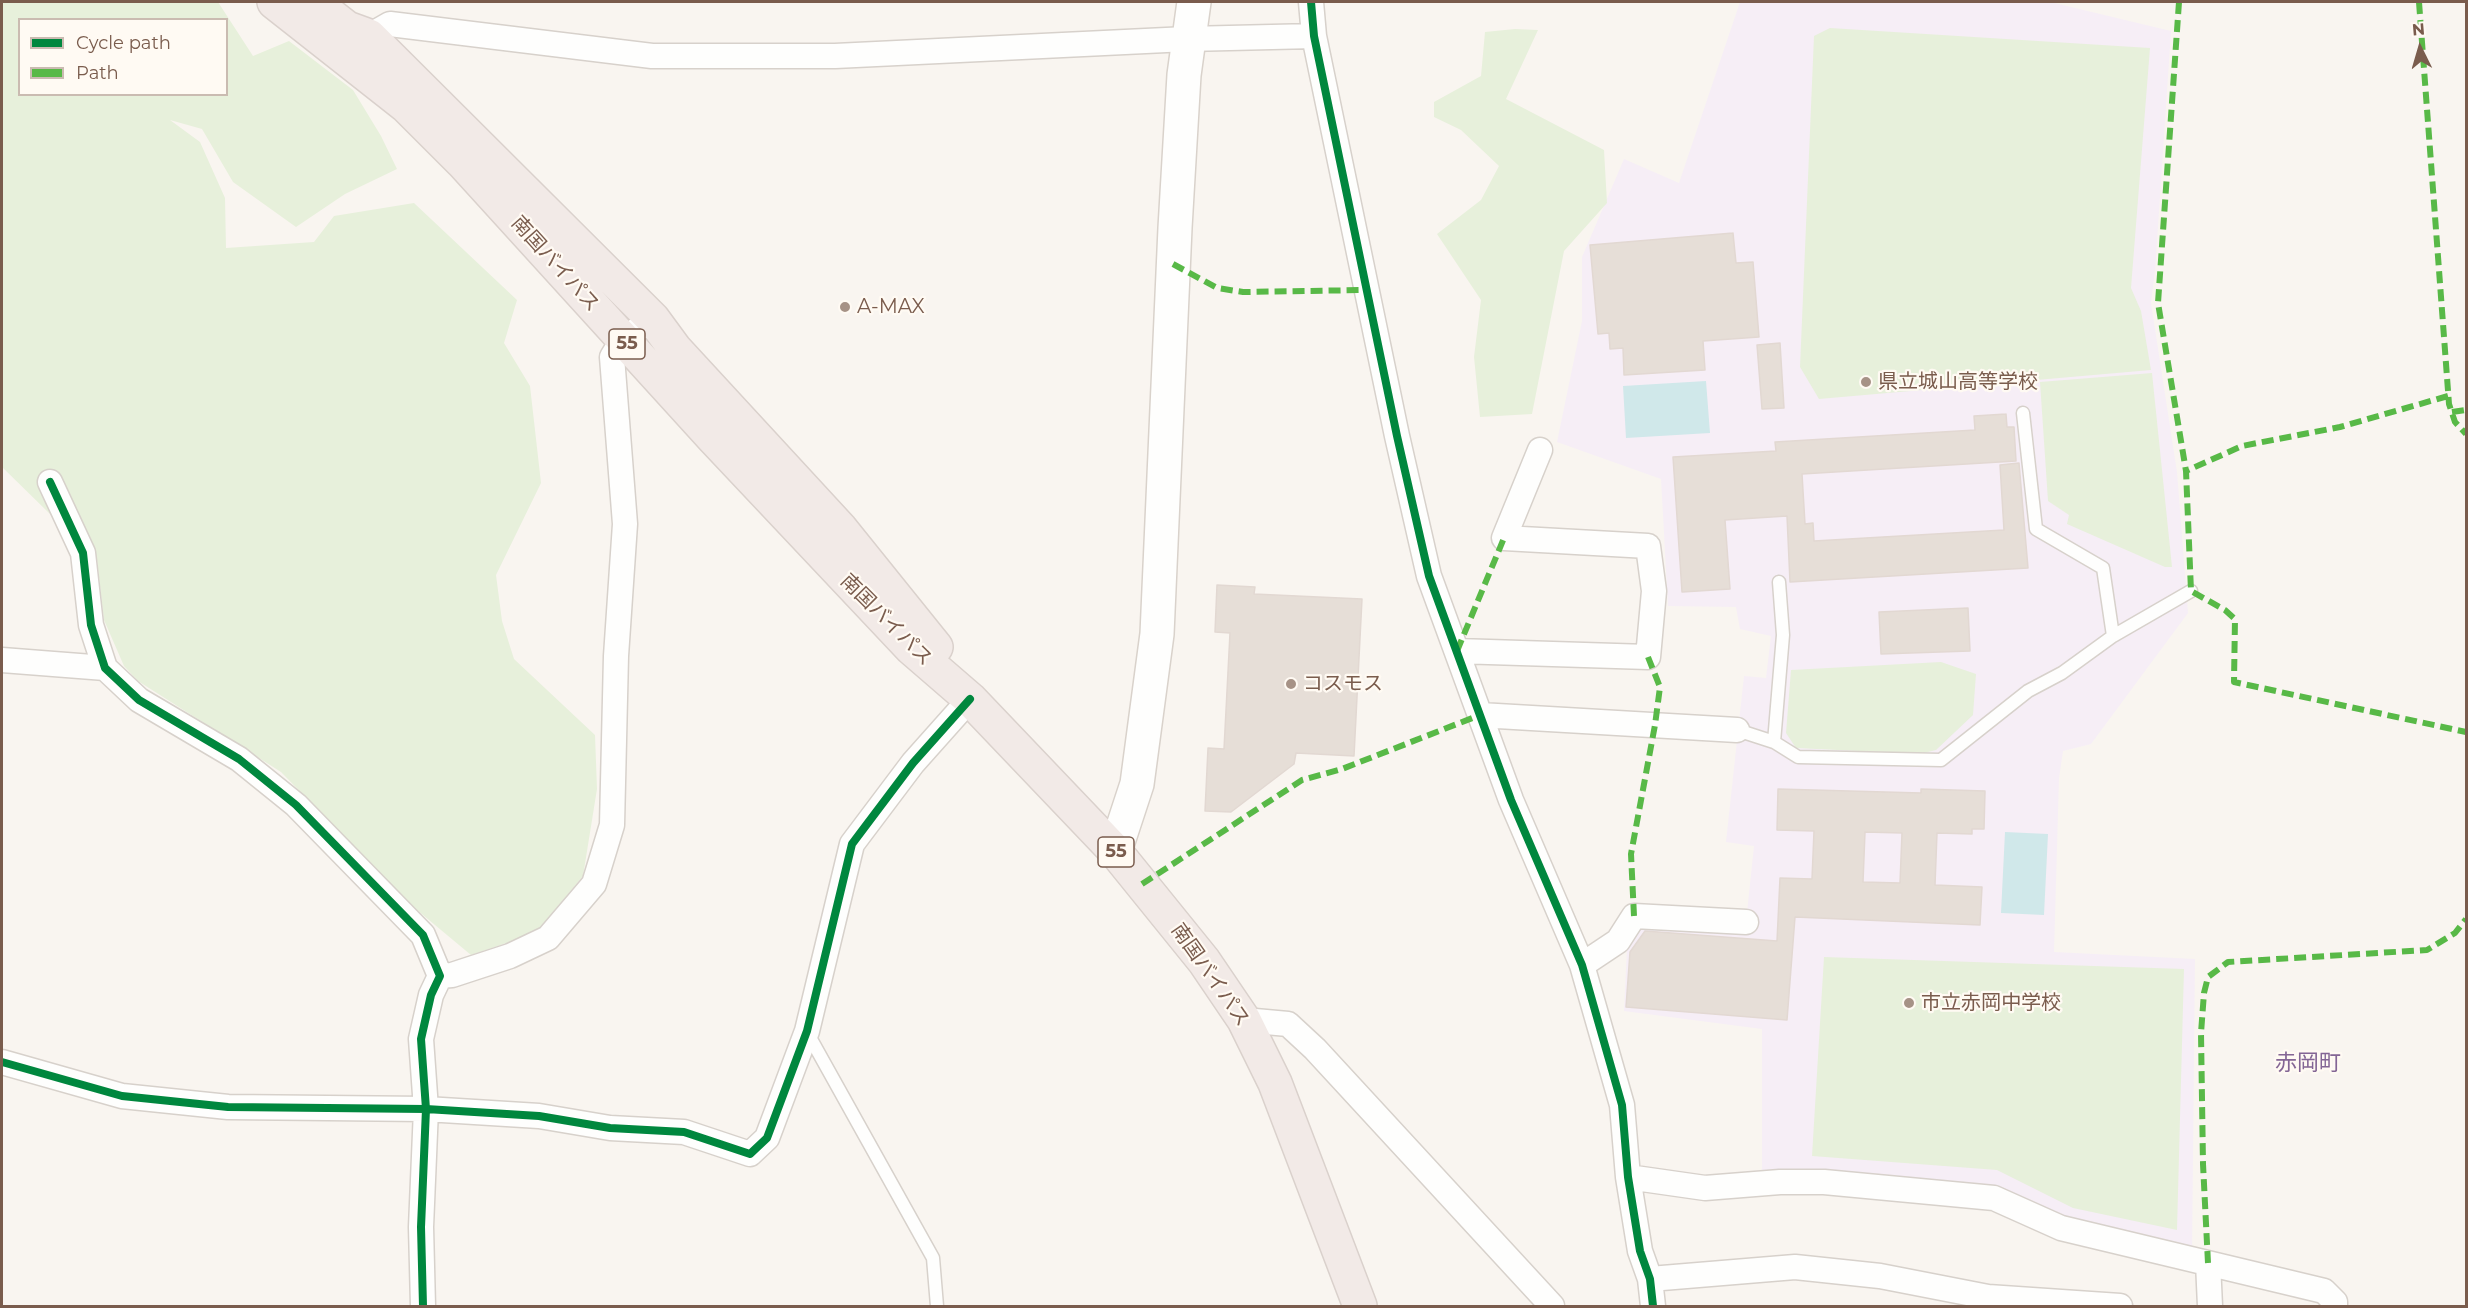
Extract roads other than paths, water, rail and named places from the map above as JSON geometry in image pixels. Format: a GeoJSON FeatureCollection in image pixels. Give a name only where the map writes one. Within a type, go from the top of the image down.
{"type":"FeatureCollection","features":[{"type":"Feature","properties":{"kind":"highway","name":"南国バイパス"},"geometry":{"type":"LineString","coordinates":[[274,2],[358,47],[653,319],[675,349],[841,530],[929,636],[970,699]]}},
{"type":"Feature","properties":{"kind":"highway","name":"南国バイパス"},"geometry":{"type":"LineString","coordinates":[[314,2],[347,28],[358,47],[406,106],[462,162],[623,339],[911,648],[970,699],[1115,851],[1204,962],[1244,1020],[1275,1083],[1360,1306]]}},
{"type":"Feature","properties":{"kind":"street"},"geometry":{"type":"LineString","coordinates":[[1115,851],[1137,784],[1156,634],[1175,228],[1188,39],[1194,2]]}},
{"type":"Feature","properties":{"kind":"street"},"geometry":{"type":"LineString","coordinates":[[1311,2],[1314,36],[1402,460],[1429,576],[1511,800],[1582,965],[1622,1105],[1628,1177],[1640,1251],[1650,1279],[1653,1306]]}},
{"type":"Feature","properties":{"kind":"street"},"geometry":{"type":"LineString","coordinates":[[358,47],[390,24],[652,56],[835,56],[1188,39],[1314,36]]}},
{"type":"Feature","properties":{"kind":"street"},"geometry":{"type":"LineString","coordinates":[[440,976],[452,975],[510,956],[548,938],[594,884],[612,825],[616,656],[625,524],[612,357],[623,339],[653,319]]}},
{"type":"Feature","properties":{"kind":"street"},"geometry":{"type":"LineString","coordinates":[[1457,651],[1648,657],[1654,591],[1648,546],[1504,538],[1540,450]]}},
{"type":"Feature","properties":{"kind":"street"},"geometry":{"type":"LineString","coordinates":[[50,482],[83,553],[91,625],[105,668],[139,700],[239,759],[296,805],[423,935],[440,976],[431,995],[421,1040],[426,1109],[421,1227],[423,1306]]}},
{"type":"Feature","properties":{"kind":"street"},"geometry":{"type":"LineString","coordinates":[[2,660],[105,668]]}},
{"type":"Feature","properties":{"kind":"street"},"geometry":{"type":"LineString","coordinates":[[2,1062],[122,1096],[228,1107],[426,1109],[539,1116],[610,1128],[684,1132],[750,1154],[767,1138],[807,1031],[852,844],[913,763],[970,699]]}},
{"type":"Feature","properties":{"kind":"street"},"geometry":{"type":"LineString","coordinates":[[1480,715],[1737,730]]}},
{"type":"Feature","properties":{"kind":"street"},"geometry":{"type":"LineString","coordinates":[[1582,965],[1618,941],[1634,916],[1746,922]]}},
{"type":"Feature","properties":{"kind":"street"},"geometry":{"type":"LineString","coordinates":[[1244,1020],[1287,1024],[1315,1049],[1552,1306]]}},
{"type":"Feature","properties":{"kind":"street"},"geometry":{"type":"LineString","coordinates":[[1628,1177],[1706,1188],[1780,1182],[1824,1182],[1994,1198],[2061,1228],[2324,1291],[2335,1302],[2335,1306]]}},
{"type":"Feature","properties":{"kind":"street"},"geometry":{"type":"LineString","coordinates":[[2208,1263],[2210,1306]]}},
{"type":"Feature","properties":{"kind":"street"},"geometry":{"type":"LineString","coordinates":[[1650,1279],[1795,1267],[1881,1276],[1988,1297],[2120,1306]]}},
{"type":"Feature","properties":{"kind":"lane"},"geometry":{"type":"LineString","coordinates":[[2023,412],[2036,529],[2103,568],[2113,636]]}},
{"type":"Feature","properties":{"kind":"lane"},"geometry":{"type":"LineString","coordinates":[[1774,742],[1783,635],[1779,582]]}},
{"type":"Feature","properties":{"kind":"lane"},"geometry":{"type":"LineString","coordinates":[[1737,730],[1774,742],[1798,757],[1941,760],[2028,691],[2062,673],[2113,636],[2191,591]]}},
{"type":"Feature","properties":{"kind":"lane"},"geometry":{"type":"LineString","coordinates":[[807,1031],[933,1258],[937,1306]]}},
{"type":"Feature","properties":{"kind":"water"},"geometry":{"type":"Polygon","coordinates":[[[1706,381],[1710,433],[1626,438],[1623,386],[1706,381]]]}},
{"type":"Feature","properties":{"kind":"water"},"geometry":{"type":"Polygon","coordinates":[[[2005,832],[2048,834],[2044,915],[2001,913],[2005,832]]]}},
{"type":"Feature","properties":{"kind":"place","name":"A-MAX"},"geometry":{"type":"Point","coordinates":[845,307]}},
{"type":"Feature","properties":{"kind":"place","name":"県立城山高等学校"},"geometry":{"type":"Point","coordinates":[1866,382]}},
{"type":"Feature","properties":{"kind":"place","name":"コスモス"},"geometry":{"type":"Point","coordinates":[1291,684]}},
{"type":"Feature","properties":{"kind":"place","name":"市立赤岡中学校"},"geometry":{"type":"Point","coordinates":[1909,1003]}},
{"type":"Feature","properties":{"kind":"district","name":"赤岡町"},"geometry":{"type":"Point","coordinates":[2308,1064]}}]}
